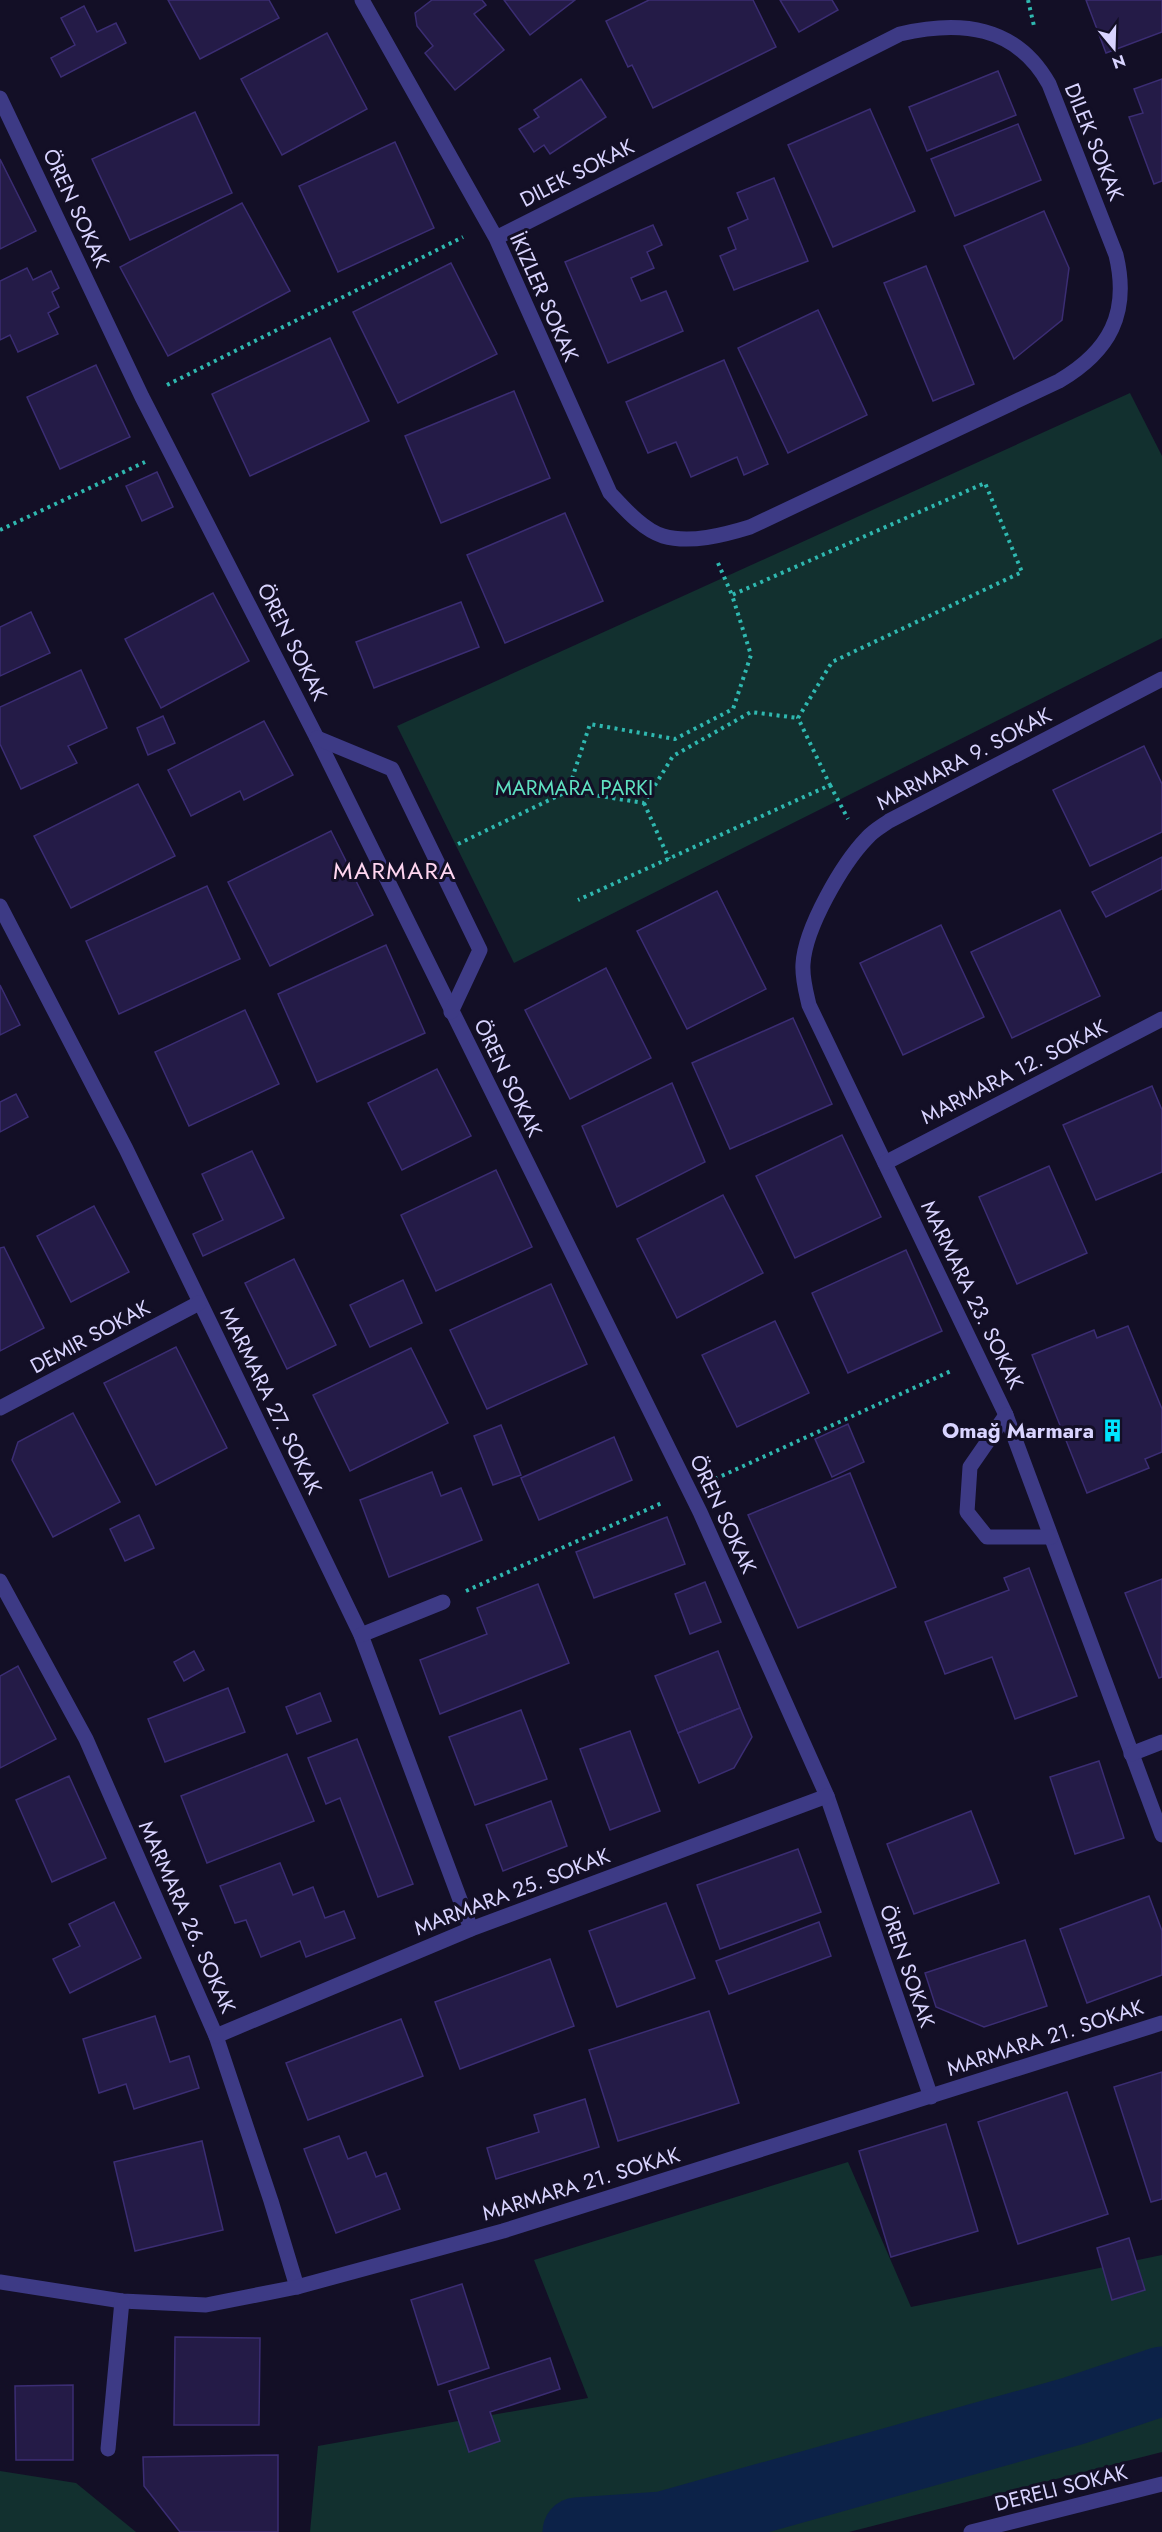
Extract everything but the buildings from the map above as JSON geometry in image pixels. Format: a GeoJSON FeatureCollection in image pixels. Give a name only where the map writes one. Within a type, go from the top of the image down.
{"type":"FeatureCollection","features":[{"type":"Feature","properties":{"kind":"street","name":"İKIZLER SOKAK"},"geometry":{"type":"LineString","coordinates":[[362,0],[492,231],[599,474],[610,493],[626,511],[663,536]]}},
{"type":"Feature","properties":{"kind":"street","name":"DILEK SOKAK"},"geometry":{"type":"LineString","coordinates":[[492,231],[900,34],[943,27],[978,30],[1012,42],[1040,68],[1108,233],[1121,274],[1122,294],[1119,312],[1113,328],[1097,352],[1076,371],[1059,381],[750,527],[728,534],[689,538],[663,536]]}},
{"type":"Feature","properties":{"kind":"street","name":"ÖREN SOKAK"},"geometry":{"type":"LineString","coordinates":[[0,98],[142,397],[317,738],[700,1512],[827,1796],[931,2097]]}},
{"type":"Feature","properties":{"kind":"street","name":"MARMARA 9. SOKAK"},"geometry":{"type":"LineString","coordinates":[[819,913],[852,855],[868,836],[889,821],[1162,680]]}},
{"type":"Feature","properties":{"kind":"street"},"geometry":{"type":"LineString","coordinates":[[317,738],[392,769],[480,950],[452,1012]]}},
{"type":"Feature","properties":{"kind":"street","name":"MARMARA 27. SOKAK"},"geometry":{"type":"LineString","coordinates":[[0,906],[126,1149],[361,1635],[471,1929]]}},
{"type":"Feature","properties":{"kind":"street","name":"MARMARA 23. SOKAK"},"geometry":{"type":"LineString","coordinates":[[819,913],[805,948],[803,965],[809,1005],[1006,1415],[1162,1835]]}},
{"type":"Feature","properties":{"kind":"street","name":"MARMARA 12. SOKAK"},"geometry":{"type":"LineString","coordinates":[[885,1163],[1162,1019]]}},
{"type":"Feature","properties":{"kind":"street","name":"DEMIR SOKAK"},"geometry":{"type":"LineString","coordinates":[[0,1408],[199,1303]]}},
{"type":"Feature","properties":{"kind":"street"},"geometry":{"type":"LineString","coordinates":[[1006,1415],[970,1467],[967,1512],[987,1537],[1050,1537]]}},
{"type":"Feature","properties":{"kind":"street","name":"MARMARA 26. SOKAK"},"geometry":{"type":"LineString","coordinates":[[0,1581],[86,1739],[216,2036],[271,2201],[297,2288]]}},
{"type":"Feature","properties":{"kind":"street"},"geometry":{"type":"LineString","coordinates":[[361,1635],[443,1602]]}},
{"type":"Feature","properties":{"kind":"street"},"geometry":{"type":"LineString","coordinates":[[1131,1754],[1162,1742]]}},
{"type":"Feature","properties":{"kind":"street","name":"MARMARA 25. SOKAK"},"geometry":{"type":"LineString","coordinates":[[216,2036],[471,1929],[827,1796]]}},
{"type":"Feature","properties":{"kind":"street","name":"MARMARA 21. SOKAK"},"geometry":{"type":"LineString","coordinates":[[0,2282],[122,2301],[206,2305],[297,2288],[503,2231],[1162,2023]]}},
{"type":"Feature","properties":{"kind":"street"},"geometry":{"type":"LineString","coordinates":[[108,2449],[122,2301]]}},
{"type":"Feature","properties":{"kind":"street","name":"DERELI SOKAK"},"geometry":{"type":"LineString","coordinates":[[971,2532],[1162,2484]]}},
{"type":"Feature","properties":{"kind":"path"},"geometry":{"type":"LineString","coordinates":[[142,397],[492,231]]}},
{"type":"Feature","properties":{"kind":"path"},"geometry":{"type":"LineString","coordinates":[[0,530],[170,450]]}},
{"type":"Feature","properties":{"kind":"path"},"geometry":{"type":"LineString","coordinates":[[568,791],[590,724],[675,739],[733,709],[751,655],[732,595],[985,483],[1022,572],[832,662],[798,718]]}},
{"type":"Feature","properties":{"kind":"path"},"geometry":{"type":"LineString","coordinates":[[645,802],[673,756],[750,712],[798,718]]}},
{"type":"Feature","properties":{"kind":"path"},"geometry":{"type":"LineString","coordinates":[[798,718],[861,845]]}},
{"type":"Feature","properties":{"kind":"path"},"geometry":{"type":"LineString","coordinates":[[578,900],[830,785]]}},
{"type":"Feature","properties":{"kind":"path"},"geometry":{"type":"LineString","coordinates":[[483,832],[568,791],[645,802]]}},
{"type":"Feature","properties":{"kind":"path"},"geometry":{"type":"LineString","coordinates":[[645,802],[669,859]]}},
{"type":"Feature","properties":{"kind":"green space","name":"MARMARA PARKI"},"geometry":{"type":"Polygon","coordinates":[[[1130,393],[1162,456],[1162,638],[514,963],[397,726],[1130,393]]]}},
{"type":"Feature","properties":{"kind":"green space"},"geometry":{"type":"Polygon","coordinates":[[[848,2162],[911,2307],[1162,2255],[1162,2452],[849,2532],[310,2532],[318,2446],[588,2398],[534,2260],[848,2162]]]}},
{"type":"Feature","properties":{"kind":"green space"},"geometry":{"type":"Polygon","coordinates":[[[0,2471],[76,2483],[136,2532],[0,2532],[0,2471]]]}},
{"type":"Feature","properties":{"kind":"waterway"},"geometry":{"type":"LineString","coordinates":[[577,2532],[663,2526],[1073,2411],[1162,2381]]}},
{"type":"Feature","properties":{"kind":"place","name":"Omağ Marmara"},"geometry":{"type":"Point","coordinates":[1112,1431]}},
{"type":"Feature","properties":{"kind":"district","name":"MARMARA"},"geometry":{"type":"Point","coordinates":[395,870]}}]}
